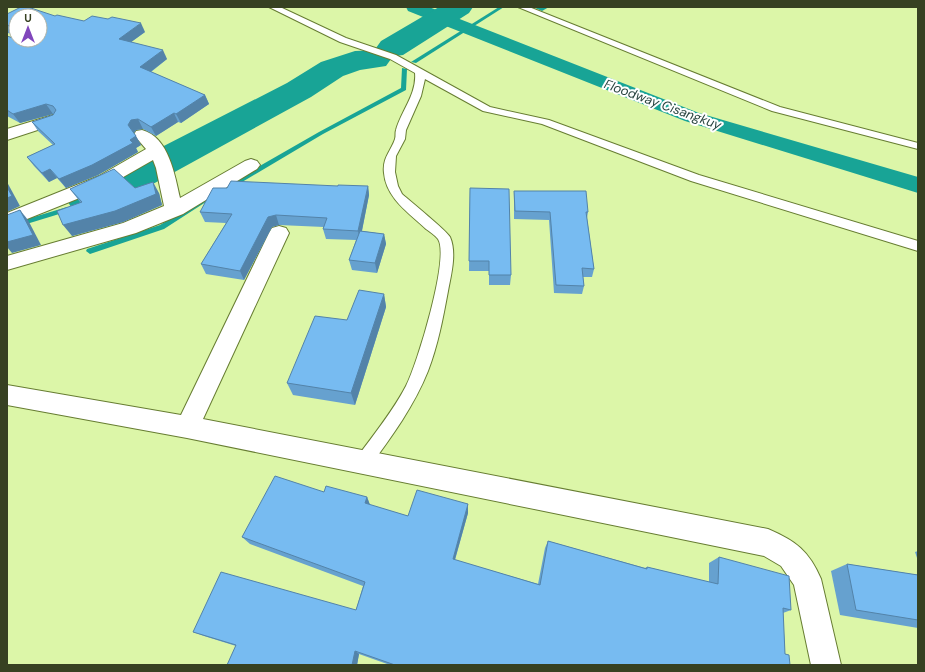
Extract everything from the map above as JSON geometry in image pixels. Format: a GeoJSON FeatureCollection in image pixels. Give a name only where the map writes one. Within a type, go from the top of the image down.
{"type":"FeatureCollection","features":[{"type":"Feature","properties":{"kind":"street"},"geometry":{"type":"LineString","coordinates":[[7,136],[53,120]]}},
{"type":"Feature","properties":{"kind":"street"},"geometry":{"type":"LineString","coordinates":[[142,135],[160,158],[172,204],[176,209]]}},
{"type":"Feature","properties":{"kind":"street"},"geometry":{"type":"LineString","coordinates":[[7,220],[160,158]]}},
{"type":"Feature","properties":{"kind":"street"},"geometry":{"type":"LineString","coordinates":[[7,263],[129,228],[176,209],[250,165]]}},
{"type":"Feature","properties":{"kind":"street"},"geometry":{"type":"LineString","coordinates":[[187,427],[279,233]]}},
{"type":"Feature","properties":{"kind":"street"},"geometry":{"type":"LineString","coordinates":[[7,395],[187,427],[364,461],[768,543],[791,556],[807,579],[826,665]]}},
{"type":"Feature","properties":{"kind":"lane"},"geometry":{"type":"LineString","coordinates":[[273,7],[343,40],[393,57],[488,109],[545,122],[695,178],[918,246]]}},
{"type":"Feature","properties":{"kind":"lane"},"geometry":{"type":"LineString","coordinates":[[522,7],[776,109],[918,146]]}},
{"type":"Feature","properties":{"kind":"lane"},"geometry":{"type":"LineString","coordinates":[[364,461],[404,405],[417,380],[430,344],[447,264],[447,248],[444,238],[398,197],[392,186],[389,172],[391,156],[400,139],[401,130],[421,82],[420,72]]}},
{"type":"Feature","properties":{"kind":"building"},"geometry":{"type":"Polygon","coordinates":[[[8,14],[8,25],[7,25],[8,14]]]}},
{"type":"Feature","properties":{"kind":"building"},"geometry":{"type":"Polygon","coordinates":[[[48,14],[84,21],[92,16],[108,19],[112,17],[141,23],[119,39],[163,50],[140,67],[205,95],[176,114],[174,113],[151,127],[138,119],[131,120],[128,125],[136,136],[130,140],[133,143],[92,165],[59,179],[50,169],[42,173],[27,157],[55,144],[32,122],[53,115],[56,110],[53,106],[46,104],[13,114],[7,110],[7,36],[8,48],[48,48],[48,14]]]}},
{"type":"Feature","properties":{"kind":"building"},"geometry":{"type":"Polygon","coordinates":[[[114,169],[135,188],[153,182],[156,194],[115,211],[63,225],[57,211],[82,202],[70,189],[114,169]]]}},
{"type":"Feature","properties":{"kind":"building"},"geometry":{"type":"Polygon","coordinates":[[[231,181],[368,186],[358,231],[323,229],[327,218],[276,215],[268,217],[240,271],[201,264],[232,214],[200,212],[213,188],[227,188],[231,181]]]}},
{"type":"Feature","properties":{"kind":"building"},"geometry":{"type":"Polygon","coordinates":[[[7,187],[12,196],[7,198],[7,187]]]}},
{"type":"Feature","properties":{"kind":"building"},"geometry":{"type":"Polygon","coordinates":[[[470,188],[509,189],[511,275],[489,275],[489,261],[469,261],[470,188]]]}},
{"type":"Feature","properties":{"kind":"building"},"geometry":{"type":"Polygon","coordinates":[[[514,191],[586,191],[588,212],[586,212],[594,269],[582,268],[584,286],[556,285],[550,212],[515,211],[514,191]]]}},
{"type":"Feature","properties":{"kind":"building"},"geometry":{"type":"Polygon","coordinates":[[[20,210],[33,235],[7,242],[7,215],[20,210]]]}},
{"type":"Feature","properties":{"kind":"building"},"geometry":{"type":"Polygon","coordinates":[[[360,231],[384,234],[375,263],[349,260],[360,231]]]}},
{"type":"Feature","properties":{"kind":"building"},"geometry":{"type":"Polygon","coordinates":[[[359,290],[384,294],[351,393],[287,383],[315,316],[347,320],[359,290]]]}},
{"type":"Feature","properties":{"kind":"building"},"geometry":{"type":"Polygon","coordinates":[[[275,476],[324,492],[326,486],[367,497],[365,503],[408,516],[417,490],[468,504],[453,559],[540,585],[548,541],[647,569],[647,567],[718,584],[719,557],[789,576],[791,610],[783,608],[785,654],[789,655],[790,665],[395,665],[355,651],[352,665],[227,665],[236,645],[193,632],[221,572],[356,610],[365,582],[242,537],[275,476]]]}},
{"type":"Feature","properties":{"kind":"building"},"geometry":{"type":"Polygon","coordinates":[[[847,564],[918,575],[918,620],[856,610],[847,564]]]}},
{"type":"Feature","properties":{"kind":"waterway","name":"Floodway Cisangkuy"},"geometry":{"type":"LineString","coordinates":[[414,7],[692,117],[918,185]]}},
{"type":"Feature","properties":{"kind":"waterway"},"geometry":{"type":"LineString","coordinates":[[392,48],[459,7]]}},
{"type":"Feature","properties":{"kind":"waterway"},"geometry":{"type":"LineString","coordinates":[[414,62],[502,7]]}},
{"type":"Feature","properties":{"kind":"waterway"},"geometry":{"type":"LineString","coordinates":[[535,7],[542,10],[547,7]]}},
{"type":"Feature","properties":{"kind":"waterway"},"geometry":{"type":"LineString","coordinates":[[88,202],[299,90],[332,69],[355,61],[375,59]]}},
{"type":"Feature","properties":{"kind":"waterway"},"geometry":{"type":"LineString","coordinates":[[230,186],[321,133],[404,89],[404,69]]}},
{"type":"Feature","properties":{"kind":"waterway"},"geometry":{"type":"LineString","coordinates":[[90,251],[162,227],[209,198]]}},
{"type":"Feature","properties":{"kind":"waterway"},"geometry":{"type":"LineString","coordinates":[[7,228],[67,209]]}}]}
